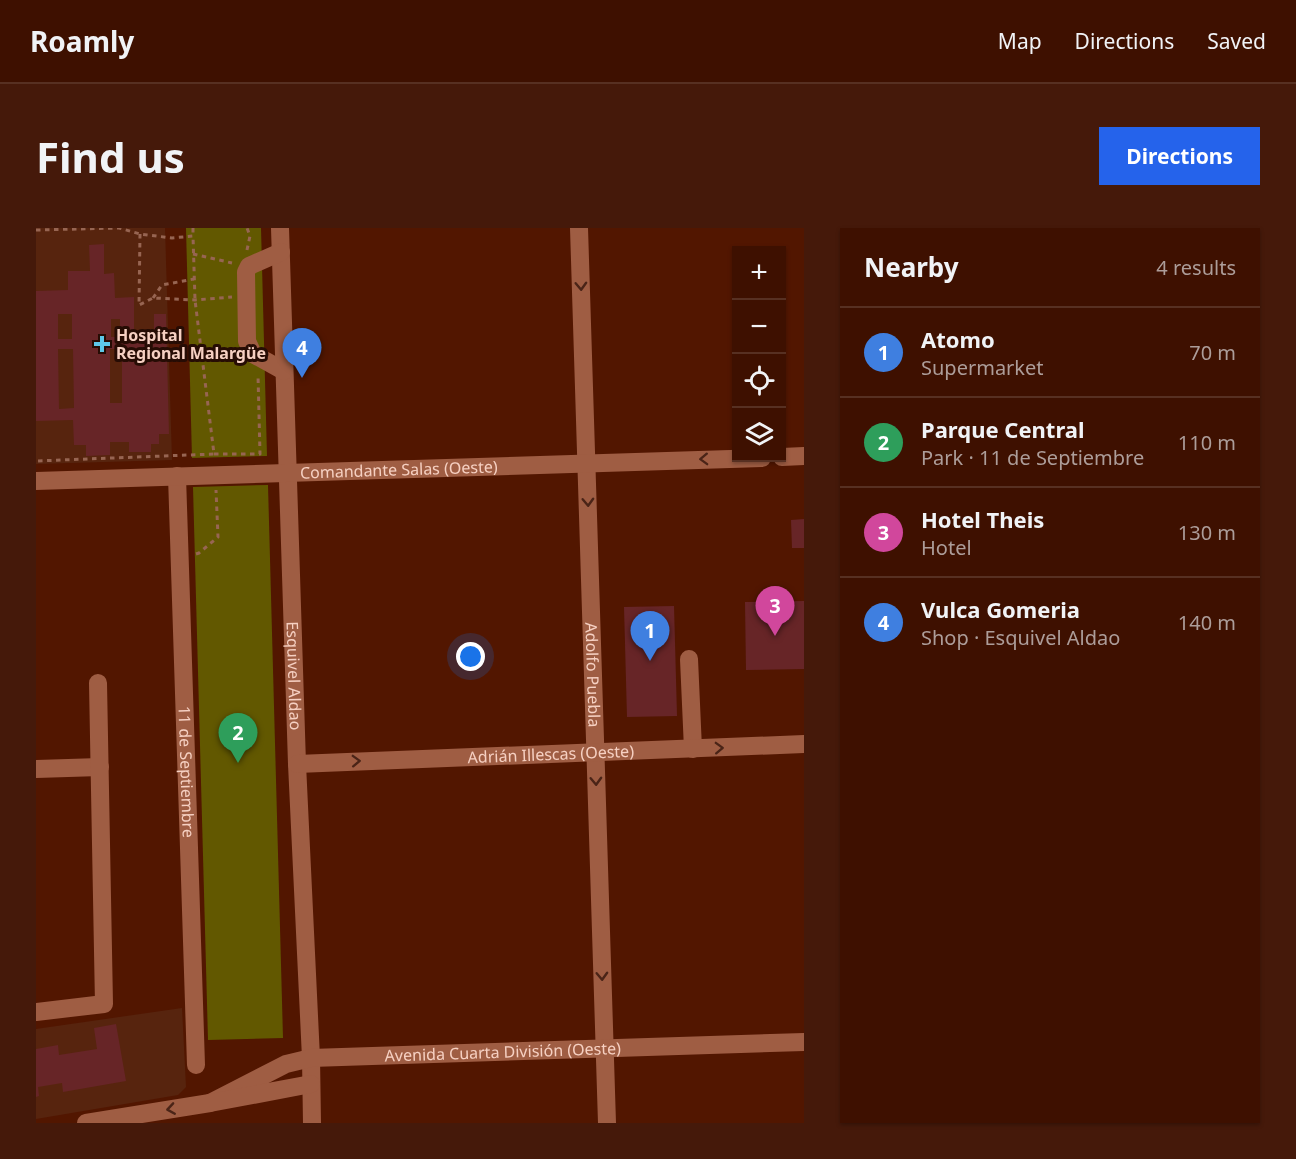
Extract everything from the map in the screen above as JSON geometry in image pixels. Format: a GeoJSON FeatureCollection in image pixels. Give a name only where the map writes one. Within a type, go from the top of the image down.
{"type":"FeatureCollection","features":[{"type":"Feature","properties":{"kind":"street","name":"Esquivel Aldao"},"geometry":{"type":"LineString","coordinates":[[280,228],[297,764],[312,1123]]}},
{"type":"Feature","properties":{"kind":"street","name":"Adolfo Puebla"},"geometry":{"type":"LineString","coordinates":[[579,228],[607,1123]]}},
{"type":"Feature","properties":{"kind":"street"},"geometry":{"type":"LineString","coordinates":[[280,252],[249,266],[246,272],[247,341],[254,354],[284,370]]}},
{"type":"Feature","properties":{"kind":"street"},"geometry":{"type":"LineString","coordinates":[[786,457],[804,456]]}},
{"type":"Feature","properties":{"kind":"street","name":"Comandante Salas (Oeste)"},"geometry":{"type":"LineString","coordinates":[[36,481],[732,459]]}},
{"type":"Feature","properties":{"kind":"street","name":"11 de Septiembre"},"geometry":{"type":"LineString","coordinates":[[177,476],[196,1065]]}},
{"type":"Feature","properties":{"kind":"street"},"geometry":{"type":"LineString","coordinates":[[689,659],[693,749]]}},
{"type":"Feature","properties":{"kind":"street"},"geometry":{"type":"LineString","coordinates":[[36,1012],[104,1004],[98,683]]}},
{"type":"Feature","properties":{"kind":"street","name":"Adrián Illescas (Oeste)"},"geometry":{"type":"LineString","coordinates":[[297,764],[804,744]]}},
{"type":"Feature","properties":{"kind":"street"},"geometry":{"type":"LineString","coordinates":[[36,769],[100,767]]}},
{"type":"Feature","properties":{"kind":"street","name":"Avenida Cuarta División (Oeste)"},"geometry":{"type":"LineString","coordinates":[[210,1103],[286,1064],[311,1058],[804,1042]]}},
{"type":"Feature","properties":{"kind":"street","name":"Avenida Cuarta División (Oeste)"},"geometry":{"type":"LineString","coordinates":[[86,1123],[311,1084]]}},
{"type":"Feature","properties":{"kind":"path"},"geometry":{"type":"LineString","coordinates":[[36,230],[119,228],[140,234],[172,238],[193,236]]}},
{"type":"Feature","properties":{"kind":"path"},"geometry":{"type":"LineString","coordinates":[[192,228],[195,300],[214,454]]}},
{"type":"Feature","properties":{"kind":"path"},"geometry":{"type":"LineString","coordinates":[[246,254],[249,236],[247,228]]}},
{"type":"Feature","properties":{"kind":"path"},"geometry":{"type":"LineString","coordinates":[[140,234],[139,305],[153,298],[162,285],[194,279]]}},
{"type":"Feature","properties":{"kind":"path"},"geometry":{"type":"LineString","coordinates":[[193,254],[235,263],[238,261]]}},
{"type":"Feature","properties":{"kind":"path"},"geometry":{"type":"LineString","coordinates":[[153,298],[195,300],[240,296]]}},
{"type":"Feature","properties":{"kind":"path"},"geometry":{"type":"LineString","coordinates":[[36,461],[260,454],[258,375],[251,369]]}},
{"type":"Feature","properties":{"kind":"path"},"geometry":{"type":"LineString","coordinates":[[180,558],[199,553],[218,537],[215,475]]}},
{"type":"Feature","properties":{"kind":"shaded area","name":"Hospital Regional Malargüe"},"geometry":{"type":"Polygon","coordinates":[[[36,228],[165,228],[172,460],[36,464],[36,228]]]}},
{"type":"Feature","properties":{"kind":"shaded area"},"geometry":{"type":"Polygon","coordinates":[[[186,228],[261,228],[267,456],[192,458],[186,228]]]}},
{"type":"Feature","properties":{"kind":"shaded area"},"geometry":{"type":"Polygon","coordinates":[[[268,485],[283,1038],[208,1040],[193,487],[268,485]]]}},
{"type":"Feature","properties":{"kind":"shaded area"},"geometry":{"type":"Polygon","coordinates":[[[182,1008],[186,1087],[178,1095],[36,1119],[36,1029],[182,1008]]]}},
{"type":"Feature","properties":{"kind":"building"},"geometry":{"type":"Polygon","coordinates":[[[104,244],[104,274],[114,273],[115,298],[134,297],[134,335],[154,335],[154,314],[166,314],[169,434],[159,434],[159,444],[151,444],[151,452],[129,452],[129,442],[110,442],[110,455],[86,456],[86,445],[74,445],[73,420],[36,421],[36,291],[68,290],[68,271],[90,271],[89,245],[104,244]],[[58,314],[58,339],[72,339],[72,314],[58,314]],[[111,319],[111,337],[120,337],[120,319],[111,319]],[[58,349],[59,409],[74,408],[73,349],[58,349]],[[110,349],[110,403],[122,403],[122,349],[110,349]]]}},
{"type":"Feature","properties":{"kind":"building"},"geometry":{"type":"Polygon","coordinates":[[[804,519],[804,548],[792,548],[791,520],[804,519]]]}},
{"type":"Feature","properties":{"kind":"building"},"geometry":{"type":"Polygon","coordinates":[[[804,601],[804,669],[746,670],[745,602],[804,601]]]}},
{"type":"Feature","properties":{"kind":"building"},"geometry":{"type":"Polygon","coordinates":[[[674,606],[677,716],[627,717],[624,607],[674,606]]]}},
{"type":"Feature","properties":{"kind":"building"},"geometry":{"type":"Polygon","coordinates":[[[116,1024],[126,1081],[63,1092],[62,1083],[38,1087],[39,1096],[36,1097],[36,1049],[58,1045],[59,1055],[97,1049],[94,1028],[116,1024]]]}},
{"type":"Feature","properties":{"kind":"place","name":"Hospital Regional Malargüe"},"geometry":{"type":"Point","coordinates":[102,344]}},
{"type":"Feature","properties":{"kind":"place","name":"Vulca Gomeria"},"geometry":{"type":"Point","coordinates":[302,378]}},
{"type":"Feature","properties":{"kind":"place","name":"Hotel Theis"},"geometry":{"type":"Point","coordinates":[775,636]}},
{"type":"Feature","properties":{"kind":"place","name":"Atomo"},"geometry":{"type":"Point","coordinates":[650,661]}},
{"type":"Feature","properties":{"kind":"place","name":"Parque Central"},"geometry":{"type":"Point","coordinates":[238,763]}}]}
